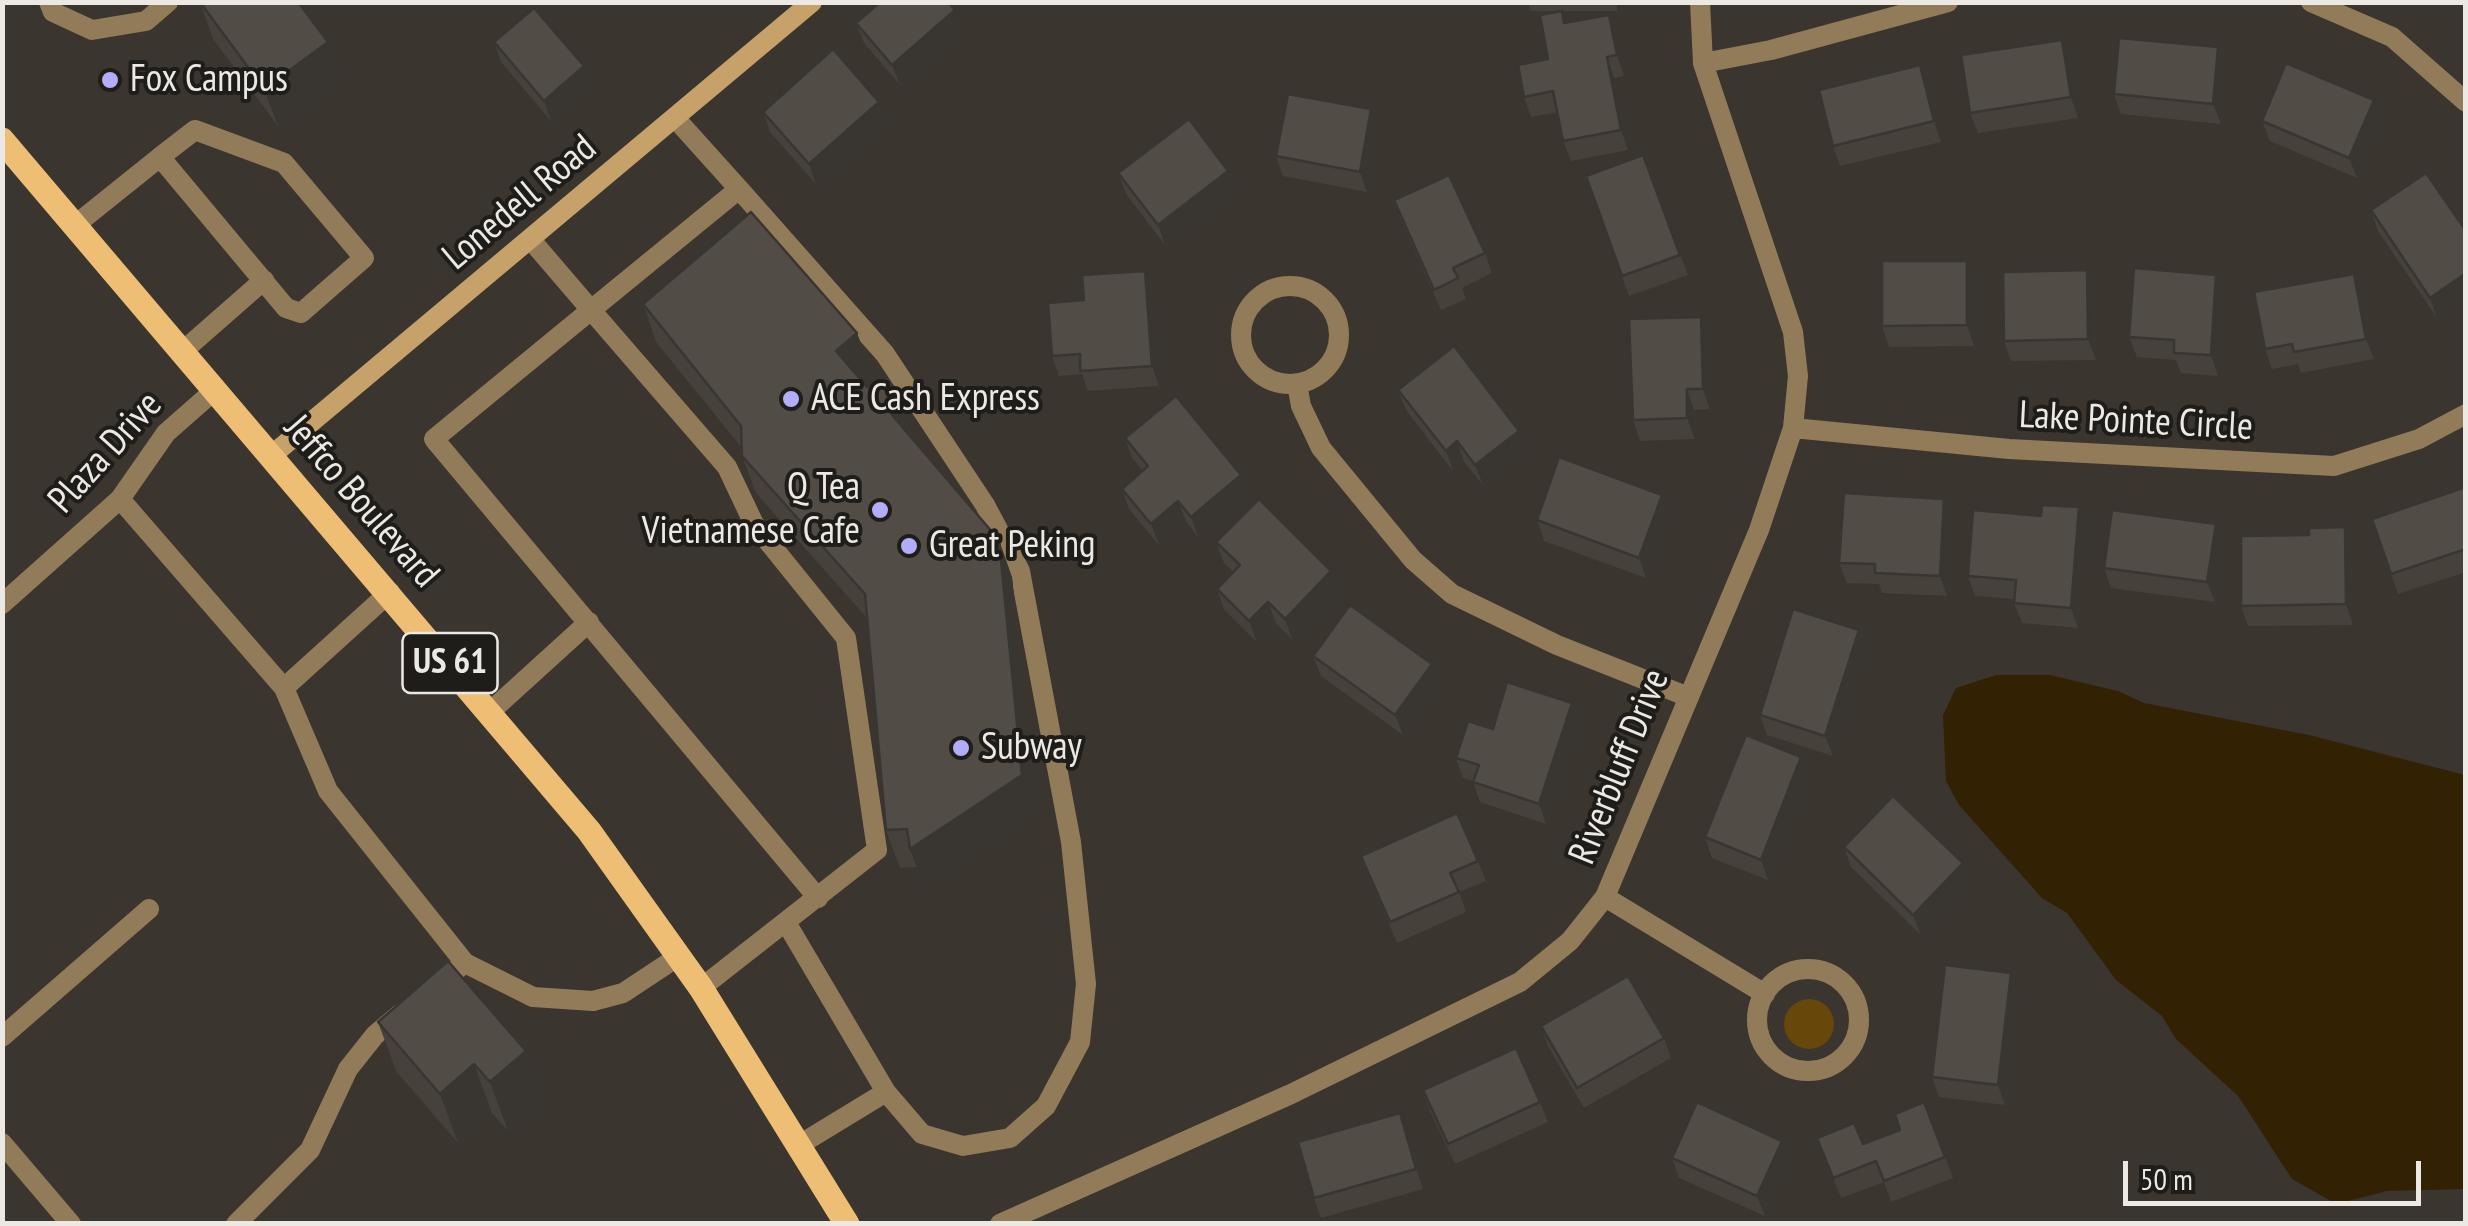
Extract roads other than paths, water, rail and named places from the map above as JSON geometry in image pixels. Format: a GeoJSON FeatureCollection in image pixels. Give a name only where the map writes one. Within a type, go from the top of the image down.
{"type":"FeatureCollection","features":[{"type":"Feature","properties":{"kind":"main road","name":"Jeffco Boulevard"},"geometry":{"type":"LineString","coordinates":[[2,140],[390,592],[589,831],[702,988],[847,1224]]}},
{"type":"Feature","properties":{"kind":"street"},"geometry":{"type":"LineString","coordinates":[[49,2],[52,12],[92,30],[146,21],[168,2]]}},
{"type":"Feature","properties":{"kind":"street","name":"Lonedell Road"},"geometry":{"type":"LineString","coordinates":[[271,456],[812,2]]}},
{"type":"Feature","properties":{"kind":"street","name":"Riverbluff Drive"},"geometry":{"type":"LineString","coordinates":[[1000,1224],[1291,1094],[1520,982],[1570,941],[1605,897],[1686,696],[1759,530],[1793,428],[1798,376],[1794,332],[1704,63],[1700,2]]}},
{"type":"Feature","properties":{"kind":"street"},"geometry":{"type":"LineString","coordinates":[[1704,63],[1771,50],[1948,2]]}},
{"type":"Feature","properties":{"kind":"street"},"geometry":{"type":"LineString","coordinates":[[2310,2],[2392,38],[2466,102]]}},
{"type":"Feature","properties":{"kind":"street"},"geometry":{"type":"LineString","coordinates":[[676,119],[885,354],[985,505],[1020,570],[1070,842],[1086,984],[1080,1042],[1046,1106],[1010,1138],[963,1146],[922,1134],[886,1092],[786,924]]}},
{"type":"Feature","properties":{"kind":"street"},"geometry":{"type":"LineString","coordinates":[[74,226],[160,156],[195,130],[284,164],[364,258],[300,312],[286,308],[160,156]]}},
{"type":"Feature","properties":{"kind":"street"},"geometry":{"type":"LineString","coordinates":[[740,189],[434,439],[818,898]]}},
{"type":"Feature","properties":{"kind":"street"},"geometry":{"type":"LineString","coordinates":[[531,240],[727,467],[754,524],[846,638],[877,850],[702,988]]}},
{"type":"Feature","properties":{"kind":"street"},"geometry":{"type":"LineString","coordinates":[[183,351],[264,280]]}},
{"type":"Feature","properties":{"kind":"street"},"geometry":{"type":"LineString","coordinates":[[1284,286],[1314,292],[1326,302],[1339,329],[1333,359],[1324,371],[1297,384],[1281,384],[1254,369],[1242,342],[1247,312],[1269,291],[1284,286]]}},
{"type":"Feature","properties":{"kind":"street"},"geometry":{"type":"LineString","coordinates":[[1297,384],[1301,406],[1321,448],[1414,560],[1452,594],[1557,645],[1686,696]]}},
{"type":"Feature","properties":{"kind":"street","name":"Plaza Drive"},"geometry":{"type":"LineString","coordinates":[[2,604],[120,500],[166,433],[216,389]]}},
{"type":"Feature","properties":{"kind":"street","name":"Lake Pointe Circle"},"geometry":{"type":"LineString","coordinates":[[1793,428],[2010,449],[2334,466],[2419,439],[2466,414]]}},
{"type":"Feature","properties":{"kind":"street"},"geometry":{"type":"LineString","coordinates":[[120,500],[284,688],[328,790],[464,964],[533,997],[592,1001],[623,992],[679,956]]}},
{"type":"Feature","properties":{"kind":"street"},"geometry":{"type":"LineString","coordinates":[[284,688],[390,592]]}},
{"type":"Feature","properties":{"kind":"street"},"geometry":{"type":"LineString","coordinates":[[491,711],[589,622]]}},
{"type":"Feature","properties":{"kind":"street"},"geometry":{"type":"LineString","coordinates":[[1605,897],[1765,994]]}},
{"type":"Feature","properties":{"kind":"street"},"geometry":{"type":"LineString","coordinates":[[2,1037],[149,909]]}},
{"type":"Feature","properties":{"kind":"street"},"geometry":{"type":"LineString","coordinates":[[236,1224],[310,1150],[348,1069],[375,1034],[464,964]]}},
{"type":"Feature","properties":{"kind":"street"},"geometry":{"type":"LineString","coordinates":[[1823,971],[1838,979],[1857,1006],[1859,1023],[1847,1054],[1819,1070],[1786,1066],[1762,1043],[1757,1026],[1765,994],[1790,972],[1823,971]]}},
{"type":"Feature","properties":{"kind":"street"},"geometry":{"type":"LineString","coordinates":[[800,1145],[886,1092]]}},
{"type":"Feature","properties":{"kind":"street"},"geometry":{"type":"LineString","coordinates":[[2,1143],[71,1224]]}},
{"type":"Feature","properties":{"kind":"place","name":"Fox Campus"},"geometry":{"type":"Point","coordinates":[110,80]}},
{"type":"Feature","properties":{"kind":"place","name":"ACE Cash Express"},"geometry":{"type":"Point","coordinates":[791,399]}},
{"type":"Feature","properties":{"kind":"place","name":"Q Tea Vietnamese Cafe"},"geometry":{"type":"Point","coordinates":[880,510]}},
{"type":"Feature","properties":{"kind":"place","name":"Great Peking"},"geometry":{"type":"Point","coordinates":[909,546]}},
{"type":"Feature","properties":{"kind":"place","name":"Subway"},"geometry":{"type":"Point","coordinates":[961,748]}}]}
